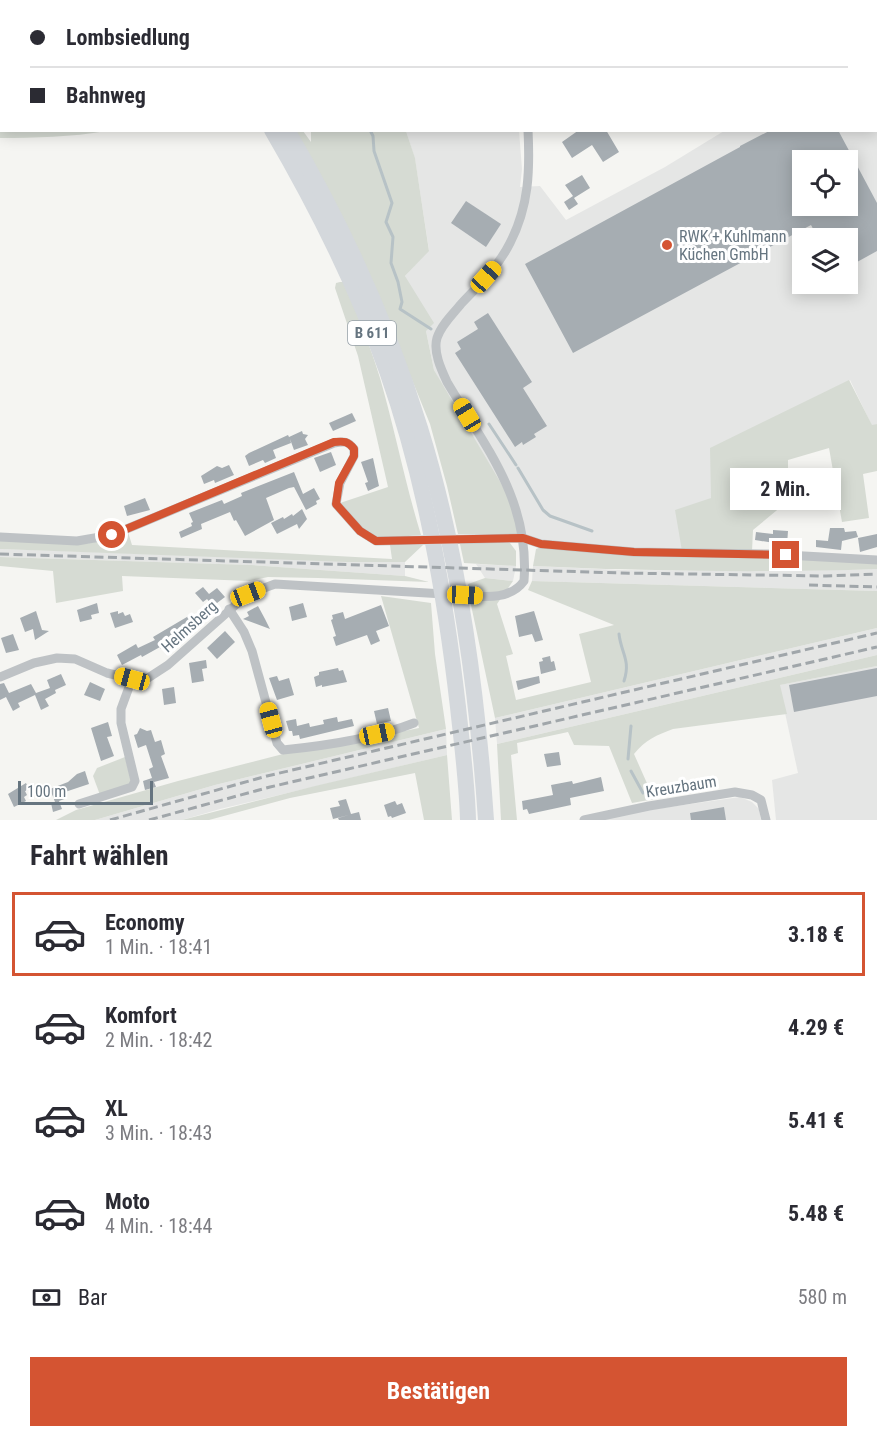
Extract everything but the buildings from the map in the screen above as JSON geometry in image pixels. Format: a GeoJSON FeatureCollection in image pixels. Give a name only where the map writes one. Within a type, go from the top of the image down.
{"type":"FeatureCollection","features":[{"type":"Feature","properties":{"kind":"highway","name":"B 611"},"geometry":{"type":"LineString","coordinates":[[273,132],[320,217],[365,314],[407,436],[421,490],[448,622],[468,820]]}},
{"type":"Feature","properties":{"kind":"highway","name":"B 611"},"geometry":{"type":"LineString","coordinates":[[288,132],[332,211],[371,296],[400,368],[421,429],[450,549],[462,613],[478,714],[486,820]]}},
{"type":"Feature","properties":{"kind":"street"},"geometry":{"type":"LineString","coordinates":[[523,538],[515,503],[507,483],[447,382],[436,350],[437,338],[444,324],[500,261],[517,227],[530,172],[528,132]]}},
{"type":"Feature","properties":{"kind":"street"},"geometry":{"type":"LineString","coordinates":[[0,537],[77,541],[112,535],[334,442],[344,441],[350,442],[354,449],[354,456],[339,483],[336,504],[360,531],[376,541],[523,538],[541,544],[634,552],[768,554],[877,560]]}},
{"type":"Feature","properties":{"kind":"street","name":"Helmsberg"},"geometry":{"type":"LineString","coordinates":[[132,679],[148,678],[168,665],[248,594],[275,584],[500,596],[513,591],[524,581],[523,538]]}},
{"type":"Feature","properties":{"kind":"street"},"geometry":{"type":"LineString","coordinates":[[229,609],[244,632],[252,651],[277,743],[283,750],[311,747],[399,729],[414,723]]}},
{"type":"Feature","properties":{"kind":"street"},"geometry":{"type":"LineString","coordinates":[[0,677],[34,663],[57,658],[75,659],[107,673],[132,679],[123,702],[121,716],[135,781],[132,787],[79,804]]}},
{"type":"Feature","properties":{"kind":"street","name":"Kreuzbaum"},"geometry":{"type":"LineString","coordinates":[[584,820],[649,806],[735,792],[752,795],[761,800],[766,820]]}},
{"type":"Feature","properties":{"kind":"shaded area"},"geometry":{"type":"Polygon","coordinates":[[[0,132],[100,132],[53,137],[0,138],[0,132]]]}},
{"type":"Feature","properties":{"kind":"shaded area"},"geometry":{"type":"Polygon","coordinates":[[[293,132],[304,132],[311,142],[311,132],[406,132],[415,158],[429,251],[405,276],[434,323],[426,331],[434,370],[502,485],[511,505],[518,534],[458,534],[430,424],[406,365],[293,132]]]}},
{"type":"Feature","properties":{"kind":"shaded area"},"geometry":{"type":"Polygon","coordinates":[[[406,132],[519,132],[522,169],[520,187],[540,186],[566,220],[665,167],[722,132],[877,132],[877,424],[872,426],[850,380],[711,498],[682,551],[541,547],[518,534],[434,370],[426,331],[405,276],[429,250],[415,159],[406,132]]]}},
{"type":"Feature","properties":{"kind":"shaded area"},"geometry":{"type":"Polygon","coordinates":[[[344,282],[376,366],[421,535],[383,538],[370,534],[340,503],[388,487],[358,356],[335,288],[336,283],[344,282]]]}},
{"type":"Feature","properties":{"kind":"shaded area"},"geometry":{"type":"Polygon","coordinates":[[[849,380],[872,425],[877,424],[877,471],[863,474],[869,518],[842,522],[829,448],[788,460],[788,501],[753,530],[752,551],[682,551],[675,510],[711,498],[710,448],[849,380]]]}},
{"type":"Feature","properties":{"kind":"shaded area"},"geometry":{"type":"Polygon","coordinates":[[[128,532],[132,545],[392,559],[390,545],[423,545],[405,562],[347,562],[0,549],[0,540],[76,544],[91,543],[128,532]]]}},
{"type":"Feature","properties":{"kind":"shaded area"},"geometry":{"type":"Polygon","coordinates":[[[510,543],[516,551],[516,566],[464,563],[460,544],[510,543]]]}},
{"type":"Feature","properties":{"kind":"shaded area"},"geometry":{"type":"Polygon","coordinates":[[[541,547],[877,563],[877,569],[705,571],[533,566],[536,549],[541,547]]]}},
{"type":"Feature","properties":{"kind":"shaded area"},"geometry":{"type":"Polygon","coordinates":[[[0,549],[405,562],[405,576],[251,565],[0,557],[0,549]]]}},
{"type":"Feature","properties":{"kind":"shaded area"},"geometry":{"type":"Polygon","coordinates":[[[0,557],[251,565],[405,576],[429,582],[268,577],[250,581],[122,576],[123,591],[56,603],[53,571],[0,566],[0,557]]]}},
{"type":"Feature","properties":{"kind":"shaded area"},"geometry":{"type":"Polygon","coordinates":[[[476,564],[516,566],[513,581],[485,578],[476,564]]]}},
{"type":"Feature","properties":{"kind":"shaded area"},"geometry":{"type":"Polygon","coordinates":[[[533,566],[621,570],[877,569],[877,591],[532,581],[533,566]]]}},
{"type":"Feature","properties":{"kind":"shaded area"},"geometry":{"type":"Polygon","coordinates":[[[485,578],[513,581],[497,604],[513,654],[506,656],[516,700],[591,682],[579,634],[614,625],[528,590],[532,581],[877,591],[877,628],[495,718],[468,584],[485,578]]]}},
{"type":"Feature","properties":{"kind":"shaded area"},"geometry":{"type":"Polygon","coordinates":[[[381,596],[431,603],[435,654],[446,729],[215,785],[95,820],[56,820],[76,810],[283,754],[419,728],[381,596]]]}},
{"type":"Feature","properties":{"kind":"shaded area"},"geometry":{"type":"Polygon","coordinates":[[[877,628],[877,655],[497,744],[495,718],[877,628]]]}},
{"type":"Feature","properties":{"kind":"shaded area"},"geometry":{"type":"Polygon","coordinates":[[[877,655],[877,666],[780,685],[787,714],[673,729],[652,738],[634,754],[654,799],[632,803],[609,746],[574,745],[568,732],[517,743],[518,753],[511,755],[517,820],[501,820],[497,744],[877,655]]]}},
{"type":"Feature","properties":{"kind":"shaded area"},"geometry":{"type":"Polygon","coordinates":[[[877,666],[877,820],[776,820],[772,780],[798,773],[779,685],[877,666]]]}},
{"type":"Feature","properties":{"kind":"shaded area"},"geometry":{"type":"Polygon","coordinates":[[[446,729],[447,755],[182,820],[95,820],[215,785],[446,729]]]}},
{"type":"Feature","properties":{"kind":"shaded area"},"geometry":{"type":"Polygon","coordinates":[[[447,755],[452,820],[424,820],[415,773],[290,798],[209,820],[182,820],[315,786],[447,755]]]}},
{"type":"Feature","properties":{"kind":"shaded area"},"geometry":{"type":"Polygon","coordinates":[[[125,757],[131,781],[128,786],[100,795],[93,776],[97,768],[125,757]]]}},
{"type":"Feature","properties":{"kind":"shaded area"},"geometry":{"type":"Polygon","coordinates":[[[740,797],[752,802],[759,809],[761,820],[603,820],[641,811],[740,797]]]}},
{"type":"Feature","properties":{"kind":"waterway"},"geometry":{"type":"LineString","coordinates":[[371,132],[374,151],[392,203],[386,222],[393,237],[391,263],[402,302],[400,309],[431,329]]}},
{"type":"Feature","properties":{"kind":"waterway"},"geometry":{"type":"LineString","coordinates":[[489,424],[516,465]]}},
{"type":"Feature","properties":{"kind":"waterway"},"geometry":{"type":"LineString","coordinates":[[518,468],[543,510],[550,516],[592,531]]}},
{"type":"Feature","properties":{"kind":"waterway"},"geometry":{"type":"LineString","coordinates":[[619,634],[626,662],[624,681]]}},
{"type":"Feature","properties":{"kind":"waterway"},"geometry":{"type":"LineString","coordinates":[[628,759],[631,726]]}},
{"type":"Feature","properties":{"kind":"waterway"},"geometry":{"type":"LineString","coordinates":[[631,771],[643,793]]}},
{"type":"Feature","properties":{"kind":"railway"},"geometry":{"type":"LineString","coordinates":[[0,554],[621,573],[826,576],[877,574]]}},
{"type":"Feature","properties":{"kind":"railway"},"geometry":{"type":"LineString","coordinates":[[809,585],[877,587]]}},
{"type":"Feature","properties":{"kind":"railway"},"geometry":{"type":"LineString","coordinates":[[110,820],[267,776],[877,633]]}},
{"type":"Feature","properties":{"kind":"railway"},"geometry":{"type":"LineString","coordinates":[[149,820],[270,787],[877,647]]}},
{"type":"Feature","properties":{"kind":"place","name":"RWK + Kuhlmann Küchen GmbH"},"geometry":{"type":"Point","coordinates":[667,245]}},
{"type":"Feature","properties":{"kind":"route"},"geometry":{"type":"LineString","coordinates":[[112,535],[334,442],[344,441],[350,442],[354,449],[354,456],[339,483],[336,504],[360,531],[376,541],[523,538],[541,544],[634,552],[786,555]]}}]}
